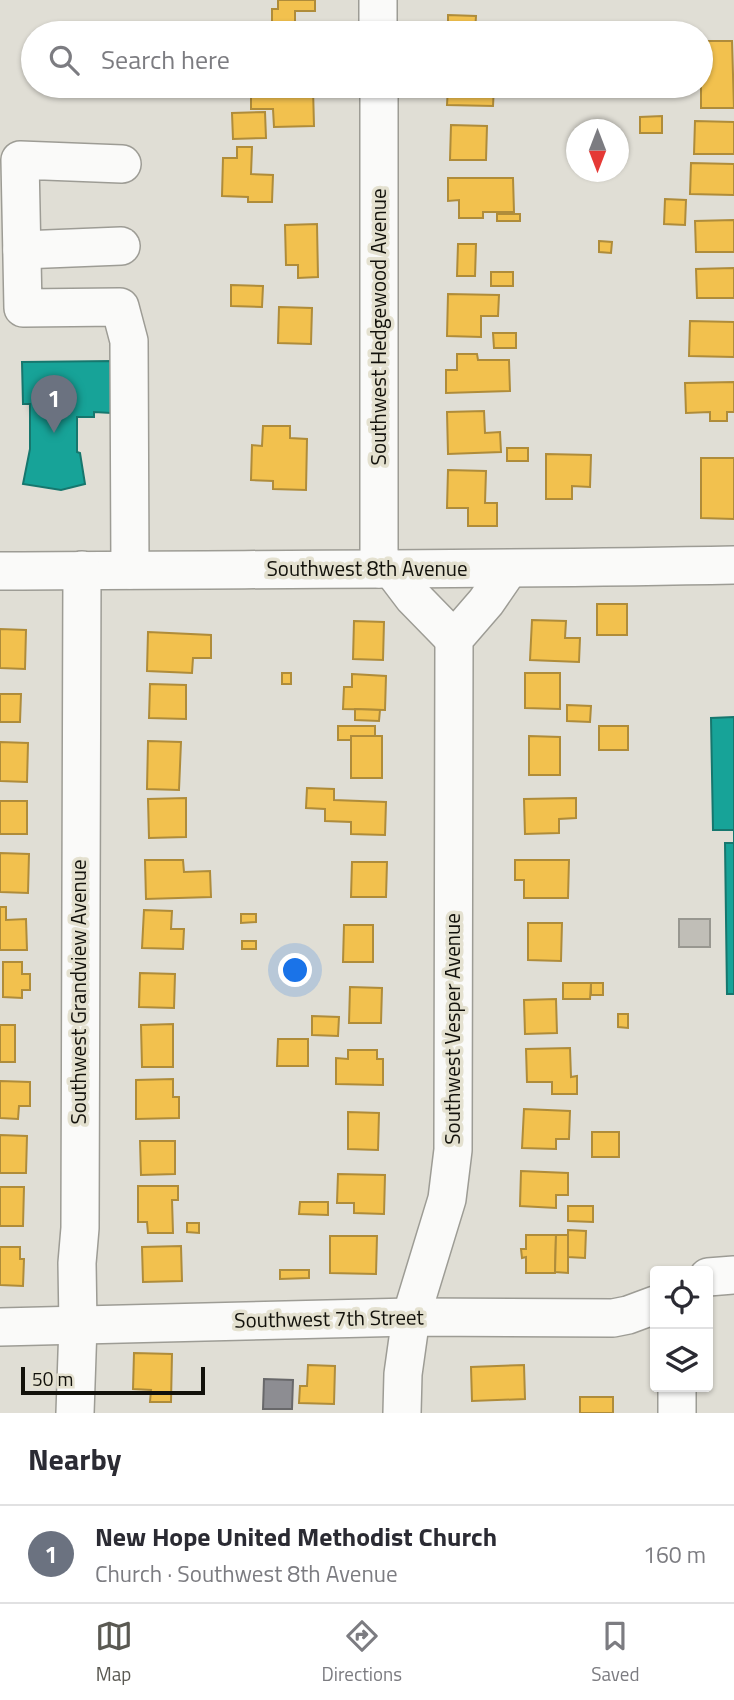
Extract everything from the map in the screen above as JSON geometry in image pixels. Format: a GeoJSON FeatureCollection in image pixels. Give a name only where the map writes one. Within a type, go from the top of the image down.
{"type":"FeatureCollection","features":[{"type":"Feature","properties":{"kind":"street"},"geometry":{"type":"LineString","coordinates":[[378,0],[378,21]]}},
{"type":"Feature","properties":{"kind":"street","name":"Southwest Hedgewood Avenue"},"geometry":{"type":"LineString","coordinates":[[379,98],[385,568]]}},
{"type":"Feature","properties":{"kind":"street"},"geometry":{"type":"LineString","coordinates":[[122,164],[20,160],[23,308],[120,307],[129,341],[130,570]]}},
{"type":"Feature","properties":{"kind":"street"},"geometry":{"type":"LineString","coordinates":[[22,250],[121,246]]}},
{"type":"Feature","properties":{"kind":"street","name":"Southwest 8th Avenue"},"geometry":{"type":"LineString","coordinates":[[0,571],[385,568],[508,570],[734,565]]}},
{"type":"Feature","properties":{"kind":"street"},"geometry":{"type":"LineString","coordinates":[[385,568],[454,639],[486,602],[508,570]]}},
{"type":"Feature","properties":{"kind":"street","name":"Southwest Grandview Avenue"},"geometry":{"type":"LineString","coordinates":[[75,1413],[78,1325],[82,570]]}},
{"type":"Feature","properties":{"kind":"street","name":"Southwest Vesper Avenue"},"geometry":{"type":"LineString","coordinates":[[402,1413],[403,1374],[411,1317],[447,1199],[453,1150],[454,639]]}},
{"type":"Feature","properties":{"kind":"street"},"geometry":{"type":"LineString","coordinates":[[713,1277],[734,1275]]}},
{"type":"Feature","properties":{"kind":"street","name":"Southwest 7th Street"},"geometry":{"type":"LineString","coordinates":[[0,1327],[411,1317],[613,1318],[650,1307]]}},
{"type":"Feature","properties":{"kind":"street"},"geometry":{"type":"LineString","coordinates":[[677,1392],[677,1413]]}},
{"type":"Feature","properties":{"kind":"building: Homes"},"geometry":{"type":"Polygon","coordinates":[[[278,0],[315,0],[315,11],[295,11],[295,21],[272,21],[272,9],[278,9],[278,0]]]}},
{"type":"Feature","properties":{"kind":"building: Homes"},"geometry":{"type":"Polygon","coordinates":[[[448,15],[476,16],[476,21],[448,21],[448,15]]]}},
{"type":"Feature","properties":{"kind":"building: Homes"},"geometry":{"type":"Polygon","coordinates":[[[713,41],[732,41],[734,108],[701,108],[701,98],[713,98],[713,41]]]}},
{"type":"Feature","properties":{"kind":"building: Homes"},"geometry":{"type":"Polygon","coordinates":[[[251,98],[313,98],[314,126],[274,127],[273,109],[251,109],[251,98]]]}},
{"type":"Feature","properties":{"kind":"building: Homes"},"geometry":{"type":"Polygon","coordinates":[[[447,98],[493,98],[493,106],[447,105],[447,98]]]}},
{"type":"Feature","properties":{"kind":"building: Homes"},"geometry":{"type":"Polygon","coordinates":[[[265,112],[266,138],[233,139],[232,113],[265,112]]]}},
{"type":"Feature","properties":{"kind":"building: Homes"},"geometry":{"type":"Polygon","coordinates":[[[662,116],[662,133],[640,133],[640,117],[662,116]]]}},
{"type":"Feature","properties":{"kind":"building: Homes"},"geometry":{"type":"Polygon","coordinates":[[[695,121],[734,122],[734,154],[694,154],[695,121]]]}},
{"type":"Feature","properties":{"kind":"building: Homes"},"geometry":{"type":"Polygon","coordinates":[[[451,125],[487,126],[486,160],[450,160],[451,125]]]}},
{"type":"Feature","properties":{"kind":"building: Homes"},"geometry":{"type":"Polygon","coordinates":[[[237,147],[252,147],[251,174],[273,175],[272,202],[248,202],[248,197],[222,196],[223,158],[237,158],[237,147]]]}},
{"type":"Feature","properties":{"kind":"building: Homes"},"geometry":{"type":"Polygon","coordinates":[[[691,163],[734,164],[734,195],[690,194],[691,163]]]}},
{"type":"Feature","properties":{"kind":"building: Homes"},"geometry":{"type":"Polygon","coordinates":[[[448,178],[513,178],[514,212],[483,212],[483,218],[459,218],[459,200],[448,201],[448,178]]]}},
{"type":"Feature","properties":{"kind":"building: Homes"},"geometry":{"type":"Polygon","coordinates":[[[665,199],[686,200],[685,225],[664,224],[665,199]]]}},
{"type":"Feature","properties":{"kind":"building: Homes"},"geometry":{"type":"Polygon","coordinates":[[[497,214],[520,214],[520,221],[497,221],[497,214]]]}},
{"type":"Feature","properties":{"kind":"building: Homes"},"geometry":{"type":"Polygon","coordinates":[[[734,220],[734,252],[696,252],[695,221],[734,220]]]}},
{"type":"Feature","properties":{"kind":"building: Homes"},"geometry":{"type":"Polygon","coordinates":[[[317,224],[318,277],[298,278],[298,265],[286,265],[285,225],[317,224]]]}},
{"type":"Feature","properties":{"kind":"building: Homes"},"geometry":{"type":"Polygon","coordinates":[[[599,241],[612,242],[611,253],[599,252],[599,241]]]}},
{"type":"Feature","properties":{"kind":"building: Homes"},"geometry":{"type":"Polygon","coordinates":[[[458,244],[476,244],[475,276],[457,276],[458,244]]]}},
{"type":"Feature","properties":{"kind":"building: Homes"},"geometry":{"type":"Polygon","coordinates":[[[734,268],[734,298],[697,298],[696,269],[734,268]]]}},
{"type":"Feature","properties":{"kind":"building: Homes"},"geometry":{"type":"Polygon","coordinates":[[[491,272],[513,272],[513,286],[491,286],[491,272]]]}},
{"type":"Feature","properties":{"kind":"building: Homes"},"geometry":{"type":"Polygon","coordinates":[[[231,285],[263,286],[262,307],[231,306],[231,285]]]}},
{"type":"Feature","properties":{"kind":"building: Homes"},"geometry":{"type":"Polygon","coordinates":[[[448,294],[499,295],[498,316],[481,316],[481,337],[447,336],[448,294]]]}},
{"type":"Feature","properties":{"kind":"building: Homes"},"geometry":{"type":"Polygon","coordinates":[[[279,307],[312,308],[311,344],[278,343],[279,307]]]}},
{"type":"Feature","properties":{"kind":"building: Homes"},"geometry":{"type":"Polygon","coordinates":[[[690,321],[734,322],[734,357],[689,356],[690,321]]]}},
{"type":"Feature","properties":{"kind":"building: Homes"},"geometry":{"type":"Polygon","coordinates":[[[493,333],[516,333],[516,348],[494,348],[493,333]]]}},
{"type":"Feature","properties":{"kind":"building: Homes"},"geometry":{"type":"Polygon","coordinates":[[[457,354],[477,354],[478,360],[509,360],[510,391],[446,393],[446,370],[457,370],[457,354]]]}},
{"type":"Feature","properties":{"kind":"building: Homes"},"geometry":{"type":"Polygon","coordinates":[[[734,382],[734,412],[727,412],[727,421],[710,421],[710,412],[686,413],[685,383],[734,382]]]}},
{"type":"Feature","properties":{"kind":"building: Homes"},"geometry":{"type":"Polygon","coordinates":[[[484,411],[485,433],[500,432],[501,452],[448,454],[447,412],[484,411]]]}},
{"type":"Feature","properties":{"kind":"building: Homes"},"geometry":{"type":"Polygon","coordinates":[[[263,426],[290,426],[290,438],[307,439],[306,490],[273,489],[273,481],[251,480],[252,445],[262,446],[263,426]]]}},
{"type":"Feature","properties":{"kind":"building: Homes"},"geometry":{"type":"Polygon","coordinates":[[[507,448],[528,448],[528,461],[507,461],[507,448]]]}},
{"type":"Feature","properties":{"kind":"building: Homes"},"geometry":{"type":"Polygon","coordinates":[[[546,454],[591,455],[590,487],[572,486],[572,499],[546,499],[546,454]]]}},
{"type":"Feature","properties":{"kind":"building: Homes"},"geometry":{"type":"Polygon","coordinates":[[[701,458],[734,458],[734,519],[701,518],[701,458]]]}},
{"type":"Feature","properties":{"kind":"building: Homes"},"geometry":{"type":"Polygon","coordinates":[[[448,470],[486,471],[485,503],[497,503],[497,526],[468,526],[468,508],[447,508],[448,470]]]}},
{"type":"Feature","properties":{"kind":"building: Homes"},"geometry":{"type":"Polygon","coordinates":[[[597,604],[627,604],[627,635],[597,635],[597,604]]]}},
{"type":"Feature","properties":{"kind":"building: Homes"},"geometry":{"type":"Polygon","coordinates":[[[532,620],[566,621],[565,638],[580,638],[579,662],[530,660],[532,620]]]}},
{"type":"Feature","properties":{"kind":"building: Homes"},"geometry":{"type":"Polygon","coordinates":[[[354,621],[384,622],[383,660],[353,659],[354,621]]]}},
{"type":"Feature","properties":{"kind":"building: Homes"},"geometry":{"type":"Polygon","coordinates":[[[0,629],[26,630],[25,669],[0,668],[0,629]]]}},
{"type":"Feature","properties":{"kind":"building: Homes"},"geometry":{"type":"Polygon","coordinates":[[[148,632],[211,635],[211,658],[193,658],[192,673],[147,671],[148,632]]]}},
{"type":"Feature","properties":{"kind":"building: Homes"},"geometry":{"type":"Polygon","coordinates":[[[282,673],[291,673],[291,684],[282,684],[282,673]]]}},
{"type":"Feature","properties":{"kind":"building: Homes"},"geometry":{"type":"Polygon","coordinates":[[[525,673],[560,673],[560,709],[525,708],[525,673]]]}},
{"type":"Feature","properties":{"kind":"building: Homes"},"geometry":{"type":"Polygon","coordinates":[[[352,674],[386,676],[385,710],[343,709],[344,687],[352,687],[352,674]]]}},
{"type":"Feature","properties":{"kind":"building: Homes"},"geometry":{"type":"Polygon","coordinates":[[[150,684],[186,685],[186,719],[149,718],[150,684]]]}},
{"type":"Feature","properties":{"kind":"building: Homes"},"geometry":{"type":"Polygon","coordinates":[[[0,694],[21,694],[20,722],[0,722],[0,694]]]}},
{"type":"Feature","properties":{"kind":"building: Homes"},"geometry":{"type":"Polygon","coordinates":[[[567,705],[591,706],[590,722],[567,721],[567,705]]]}},
{"type":"Feature","properties":{"kind":"building: Homes"},"geometry":{"type":"Polygon","coordinates":[[[355,709],[380,710],[379,721],[355,720],[355,709]]]}},
{"type":"Feature","properties":{"kind":"building: Homes"},"geometry":{"type":"Polygon","coordinates":[[[338,726],[375,726],[375,736],[351,736],[351,740],[338,740],[338,726]]]}},
{"type":"Feature","properties":{"kind":"building: Homes"},"geometry":{"type":"Polygon","coordinates":[[[599,726],[628,726],[628,750],[599,750],[599,726]]]}},
{"type":"Feature","properties":{"kind":"building: Homes"},"geometry":{"type":"Polygon","coordinates":[[[351,736],[382,736],[382,778],[351,778],[351,736]]]}},
{"type":"Feature","properties":{"kind":"building: Homes"},"geometry":{"type":"Polygon","coordinates":[[[529,736],[560,737],[560,775],[529,775],[529,736]]]}},
{"type":"Feature","properties":{"kind":"building: Homes"},"geometry":{"type":"Polygon","coordinates":[[[148,741],[181,742],[179,790],[147,789],[148,741]]]}},
{"type":"Feature","properties":{"kind":"building: Homes"},"geometry":{"type":"Polygon","coordinates":[[[0,742],[28,743],[27,782],[0,781],[0,742]]]}},
{"type":"Feature","properties":{"kind":"building: Homes"},"geometry":{"type":"Polygon","coordinates":[[[307,788],[334,789],[334,800],[386,802],[385,835],[351,834],[351,822],[325,821],[325,809],[306,808],[307,788]]]}},
{"type":"Feature","properties":{"kind":"building: Homes"},"geometry":{"type":"Polygon","coordinates":[[[186,798],[186,837],[149,838],[148,799],[186,798]]]}},
{"type":"Feature","properties":{"kind":"building: Homes"},"geometry":{"type":"Polygon","coordinates":[[[576,798],[576,818],[559,819],[559,833],[525,834],[524,799],[576,798]]]}},
{"type":"Feature","properties":{"kind":"building: Homes"},"geometry":{"type":"Polygon","coordinates":[[[0,801],[27,801],[27,834],[0,834],[0,801]]]}},
{"type":"Feature","properties":{"kind":"building: Homes"},"geometry":{"type":"Polygon","coordinates":[[[0,853],[29,854],[28,893],[0,892],[0,853]]]}},
{"type":"Feature","properties":{"kind":"building: Homes"},"geometry":{"type":"Polygon","coordinates":[[[145,860],[183,860],[184,872],[210,871],[211,897],[146,899],[145,860]]]}},
{"type":"Feature","properties":{"kind":"building: Homes"},"geometry":{"type":"Polygon","coordinates":[[[515,860],[569,860],[568,898],[524,898],[524,880],[515,880],[515,860]]]}},
{"type":"Feature","properties":{"kind":"building: Homes"},"geometry":{"type":"Polygon","coordinates":[[[352,862],[387,862],[386,897],[351,897],[352,862]]]}},
{"type":"Feature","properties":{"kind":"building: Homes"},"geometry":{"type":"Polygon","coordinates":[[[0,907],[6,907],[6,920],[26,919],[27,950],[0,950],[0,907]]]}},
{"type":"Feature","properties":{"kind":"building: Homes"},"geometry":{"type":"Polygon","coordinates":[[[144,910],[172,911],[171,929],[184,929],[183,949],[142,948],[144,910]]]}},
{"type":"Feature","properties":{"kind":"building: Homes"},"geometry":{"type":"Polygon","coordinates":[[[241,914],[256,914],[256,922],[241,923],[241,914]]]}},
{"type":"Feature","properties":{"kind":"building: Homes"},"geometry":{"type":"Polygon","coordinates":[[[528,923],[562,923],[561,961],[528,960],[528,923]]]}},
{"type":"Feature","properties":{"kind":"building: Homes"},"geometry":{"type":"Polygon","coordinates":[[[344,925],[373,925],[373,962],[343,962],[344,925]]]}},
{"type":"Feature","properties":{"kind":"building: Homes"},"geometry":{"type":"Polygon","coordinates":[[[242,941],[256,941],[256,949],[242,949],[242,941]]]}},
{"type":"Feature","properties":{"kind":"building: Homes"},"geometry":{"type":"Polygon","coordinates":[[[3,962],[22,962],[22,974],[30,974],[30,990],[22,990],[22,998],[3,997],[3,962]]]}},
{"type":"Feature","properties":{"kind":"building: Homes"},"geometry":{"type":"Polygon","coordinates":[[[140,973],[175,974],[174,1008],[139,1007],[140,973]]]}},
{"type":"Feature","properties":{"kind":"building: Homes"},"geometry":{"type":"Polygon","coordinates":[[[563,983],[591,983],[590,999],[563,999],[563,983]]]}},
{"type":"Feature","properties":{"kind":"building: Homes"},"geometry":{"type":"Polygon","coordinates":[[[591,983],[603,983],[603,995],[591,995],[591,983]]]}},
{"type":"Feature","properties":{"kind":"building: Homes"},"geometry":{"type":"Polygon","coordinates":[[[350,987],[382,988],[381,1023],[349,1023],[350,987]]]}},
{"type":"Feature","properties":{"kind":"building: Homes"},"geometry":{"type":"Polygon","coordinates":[[[556,999],[557,1033],[525,1034],[524,1000],[556,999]]]}},
{"type":"Feature","properties":{"kind":"building: Homes"},"geometry":{"type":"Polygon","coordinates":[[[618,1014],[628,1014],[628,1028],[618,1027],[618,1014]]]}},
{"type":"Feature","properties":{"kind":"building: Homes"},"geometry":{"type":"Polygon","coordinates":[[[312,1016],[339,1017],[338,1036],[312,1035],[312,1016]]]}},
{"type":"Feature","properties":{"kind":"building: Homes"},"geometry":{"type":"Polygon","coordinates":[[[173,1024],[173,1067],[142,1067],[141,1025],[173,1024]]]}},
{"type":"Feature","properties":{"kind":"building: Homes"},"geometry":{"type":"Polygon","coordinates":[[[0,1025],[15,1025],[15,1062],[0,1062],[0,1025]]]}},
{"type":"Feature","properties":{"kind":"building: Homes"},"geometry":{"type":"Polygon","coordinates":[[[278,1039],[308,1039],[308,1066],[277,1066],[278,1039]]]}},
{"type":"Feature","properties":{"kind":"building: Homes"},"geometry":{"type":"Polygon","coordinates":[[[570,1048],[571,1077],[577,1076],[577,1094],[552,1094],[552,1082],[527,1082],[526,1049],[570,1048]]]}},
{"type":"Feature","properties":{"kind":"building: Homes"},"geometry":{"type":"Polygon","coordinates":[[[348,1050],[377,1050],[377,1059],[383,1059],[383,1085],[336,1084],[336,1058],[348,1059],[348,1050]]]}},
{"type":"Feature","properties":{"kind":"building: Homes"},"geometry":{"type":"Polygon","coordinates":[[[173,1079],[173,1097],[179,1097],[179,1118],[136,1119],[136,1080],[173,1079]]]}},
{"type":"Feature","properties":{"kind":"building: Homes"},"geometry":{"type":"Polygon","coordinates":[[[0,1081],[30,1082],[30,1106],[19,1106],[18,1119],[0,1118],[0,1081]]]}},
{"type":"Feature","properties":{"kind":"building: Homes"},"geometry":{"type":"Polygon","coordinates":[[[524,1109],[570,1111],[569,1139],[556,1139],[556,1149],[522,1148],[524,1109]]]}},
{"type":"Feature","properties":{"kind":"building: Homes"},"geometry":{"type":"Polygon","coordinates":[[[348,1112],[379,1113],[378,1150],[348,1149],[348,1112]]]}},
{"type":"Feature","properties":{"kind":"building: Homes"},"geometry":{"type":"Polygon","coordinates":[[[592,1132],[619,1132],[619,1157],[592,1157],[592,1132]]]}},
{"type":"Feature","properties":{"kind":"building: Homes"},"geometry":{"type":"Polygon","coordinates":[[[0,1135],[27,1136],[26,1173],[0,1173],[0,1135]]]}},
{"type":"Feature","properties":{"kind":"building: Homes"},"geometry":{"type":"Polygon","coordinates":[[[140,1141],[175,1141],[175,1174],[141,1175],[140,1141]]]}},
{"type":"Feature","properties":{"kind":"building: Homes"},"geometry":{"type":"Polygon","coordinates":[[[521,1171],[568,1173],[568,1195],[556,1195],[556,1208],[520,1206],[521,1171]]]}},
{"type":"Feature","properties":{"kind":"building: Homes"},"geometry":{"type":"Polygon","coordinates":[[[338,1174],[385,1175],[384,1214],[354,1213],[354,1203],[337,1203],[338,1174]]]}},
{"type":"Feature","properties":{"kind":"building: Homes"},"geometry":{"type":"Polygon","coordinates":[[[138,1186],[178,1186],[178,1200],[172,1200],[173,1233],[148,1233],[147,1222],[138,1222],[138,1186]]]}},
{"type":"Feature","properties":{"kind":"building: Homes"},"geometry":{"type":"Polygon","coordinates":[[[0,1187],[24,1187],[23,1226],[0,1226],[0,1187]]]}},
{"type":"Feature","properties":{"kind":"building: Homes"},"geometry":{"type":"Polygon","coordinates":[[[300,1202],[328,1202],[328,1215],[299,1214],[300,1202]]]}},
{"type":"Feature","properties":{"kind":"building: Homes"},"geometry":{"type":"Polygon","coordinates":[[[568,1206],[593,1206],[593,1222],[568,1221],[568,1206]]]}},
{"type":"Feature","properties":{"kind":"building: Homes"},"geometry":{"type":"Polygon","coordinates":[[[187,1223],[199,1223],[199,1233],[187,1232],[187,1223]]]}},
{"type":"Feature","properties":{"kind":"building: Homes"},"geometry":{"type":"Polygon","coordinates":[[[568,1230],[586,1231],[585,1258],[568,1257],[568,1230]]]}},
{"type":"Feature","properties":{"kind":"building: Homes"},"geometry":{"type":"Polygon","coordinates":[[[526,1235],[556,1235],[555,1273],[526,1273],[526,1257],[522,1258],[521,1249],[526,1249],[526,1235]]]}},
{"type":"Feature","properties":{"kind":"building: Homes"},"geometry":{"type":"Polygon","coordinates":[[[556,1235],[568,1235],[568,1273],[555,1272],[556,1235]]]}},
{"type":"Feature","properties":{"kind":"building: Homes"},"geometry":{"type":"Polygon","coordinates":[[[330,1236],[377,1236],[376,1274],[330,1273],[330,1236]]]}},
{"type":"Feature","properties":{"kind":"building: Homes"},"geometry":{"type":"Polygon","coordinates":[[[181,1246],[182,1281],[143,1282],[142,1247],[181,1246]]]}},
{"type":"Feature","properties":{"kind":"building: Homes"},"geometry":{"type":"Polygon","coordinates":[[[0,1247],[20,1247],[20,1259],[24,1259],[23,1286],[0,1285],[0,1247]]]}},
{"type":"Feature","properties":{"kind":"building: Homes"},"geometry":{"type":"Polygon","coordinates":[[[280,1270],[309,1270],[309,1278],[280,1279],[280,1270]]]}},
{"type":"Feature","properties":{"kind":"building: Homes"},"geometry":{"type":"Polygon","coordinates":[[[134,1353],[172,1354],[171,1402],[150,1402],[151,1390],[133,1389],[134,1353]]]}},
{"type":"Feature","properties":{"kind":"building: Homes"},"geometry":{"type":"Polygon","coordinates":[[[308,1365],[335,1366],[334,1404],[299,1403],[300,1386],[307,1386],[308,1365]]]}},
{"type":"Feature","properties":{"kind":"building: Homes"},"geometry":{"type":"Polygon","coordinates":[[[524,1365],[525,1399],[472,1401],[471,1367],[524,1365]]]}},
{"type":"Feature","properties":{"kind":"building: Homes"},"geometry":{"type":"Polygon","coordinates":[[[580,1397],[613,1397],[613,1413],[580,1413],[580,1397]]]}},
{"type":"Feature","properties":{"kind":"building: Public"},"geometry":{"type":"Polygon","coordinates":[[[113,361],[111,413],[94,412],[94,417],[77,417],[77,452],[80,453],[85,484],[61,490],[23,484],[30,449],[30,404],[23,404],[22,362],[113,361]]]}},
{"type":"Feature","properties":{"kind":"building: Public"},"geometry":{"type":"Polygon","coordinates":[[[734,717],[734,830],[713,830],[711,718],[734,717]]]}},
{"type":"Feature","properties":{"kind":"building: Public"},"geometry":{"type":"Polygon","coordinates":[[[725,843],[734,843],[734,994],[727,994],[725,843]]]}},
{"type":"Feature","properties":{"kind":"building: Industry"},"geometry":{"type":"Polygon","coordinates":[[[264,1379],[293,1380],[292,1409],[263,1409],[264,1379]]]}},
{"type":"Feature","properties":{"kind":"building: Other"},"geometry":{"type":"Polygon","coordinates":[[[679,919],[710,919],[710,947],[679,947],[679,919]]]}},
{"type":"Feature","properties":{"kind":"place","name":"New Hope United Methodist Church"},"geometry":{"type":"Point","coordinates":[54,433]}}]}
